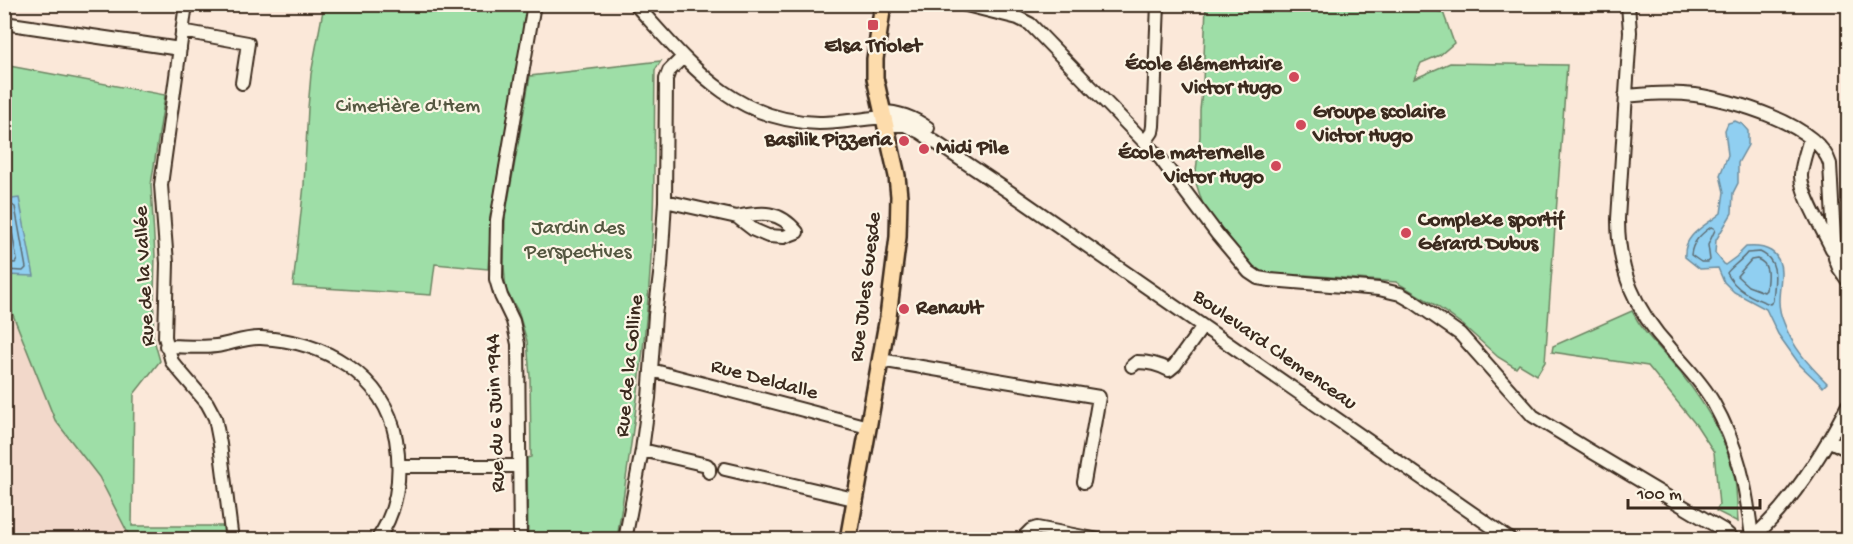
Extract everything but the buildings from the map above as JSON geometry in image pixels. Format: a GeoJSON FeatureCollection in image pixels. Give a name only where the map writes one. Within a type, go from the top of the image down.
{"type":"FeatureCollection","features":[{"type":"Feature","properties":{"kind":"main road","name":"Rue Jules Guesde"},"geometry":{"type":"LineString","coordinates":[[848,540],[880,360],[899,226],[898,187],[875,71],[883,4]]}},
{"type":"Feature","properties":{"kind":"street","name":"Rue de la Vallée"},"geometry":{"type":"LineString","coordinates":[[186,4],[161,185],[167,263],[165,337],[166,346],[174,364],[207,403],[215,418],[231,540]]}},
{"type":"Feature","properties":{"kind":"street","name":"Rue du 6 Juin 1944"},"geometry":{"type":"LineString","coordinates":[[520,540],[518,344],[513,321],[497,287],[495,269],[498,208],[534,4]]}},
{"type":"Feature","properties":{"kind":"street"},"geometry":{"type":"LineString","coordinates":[[627,4],[647,11]]}},
{"type":"Feature","properties":{"kind":"street"},"geometry":{"type":"LineString","coordinates":[[635,4],[647,11]]}},
{"type":"Feature","properties":{"kind":"street"},"geometry":{"type":"LineString","coordinates":[[962,4],[1018,18],[1030,24],[1160,158],[1226,245],[1254,276],[1270,280],[1379,289],[1400,294],[1460,334],[1533,416],[1724,530],[1734,540]]}},
{"type":"Feature","properties":{"kind":"street"},"geometry":{"type":"LineString","coordinates":[[1145,142],[1153,126],[1158,4]]}},
{"type":"Feature","properties":{"kind":"street"},"geometry":{"type":"LineString","coordinates":[[1628,4],[1630,32],[1618,228],[1619,245],[1626,276],[1633,296],[1646,319],[1695,376],[1722,420],[1742,472],[1755,538]]}},
{"type":"Feature","properties":{"kind":"street","name":"Boulevard Clemenceau"},"geometry":{"type":"LineString","coordinates":[[647,11],[683,57],[703,77],[744,105],[792,121],[820,123],[884,118],[897,113],[915,120],[1014,195],[1511,540]]}},
{"type":"Feature","properties":{"kind":"street"},"geometry":{"type":"LineString","coordinates":[[4,23],[180,49]]}},
{"type":"Feature","properties":{"kind":"street"},"geometry":{"type":"LineString","coordinates":[[182,31],[248,43],[242,83]]}},
{"type":"Feature","properties":{"kind":"street","name":"Rue de la Colline"},"geometry":{"type":"LineString","coordinates":[[626,539],[642,450],[661,267],[665,201],[666,78],[669,71],[683,57]]}},
{"type":"Feature","properties":{"kind":"street"},"geometry":{"type":"LineString","coordinates":[[1625,96],[1684,94],[1728,101],[1763,113],[1810,138],[1823,150],[1830,164],[1834,253]]}},
{"type":"Feature","properties":{"kind":"street"},"geometry":{"type":"LineString","coordinates":[[1810,138],[1801,173],[1802,182],[1839,268],[1848,281]]}},
{"type":"Feature","properties":{"kind":"street"},"geometry":{"type":"LineString","coordinates":[[665,201],[736,218]]}},
{"type":"Feature","properties":{"kind":"street"},"geometry":{"type":"LineString","coordinates":[[1132,366],[1137,362],[1147,362],[1158,364],[1169,370],[1203,326]]}},
{"type":"Feature","properties":{"kind":"street"},"geometry":{"type":"LineString","coordinates":[[166,346],[208,347],[261,338],[306,345],[333,357],[361,375],[380,399],[392,423],[400,466],[393,507],[376,540]]}},
{"type":"Feature","properties":{"kind":"street"},"geometry":{"type":"LineString","coordinates":[[880,360],[1099,398],[1084,482]]}},
{"type":"Feature","properties":{"kind":"street","name":"Rue Deldalle"},"geometry":{"type":"LineString","coordinates":[[651,370],[868,427]]}},
{"type":"Feature","properties":{"kind":"street"},"geometry":{"type":"LineString","coordinates":[[1755,538],[1787,502],[1848,405]]}},
{"type":"Feature","properties":{"kind":"street"},"geometry":{"type":"LineString","coordinates":[[1828,440],[1848,450]]}},
{"type":"Feature","properties":{"kind":"street"},"geometry":{"type":"LineString","coordinates":[[642,450],[707,465],[709,472]]}},
{"type":"Feature","properties":{"kind":"street"},"geometry":{"type":"LineString","coordinates":[[400,466],[519,466]]}},
{"type":"Feature","properties":{"kind":"street"},"geometry":{"type":"LineString","coordinates":[[725,469],[854,499]]}},
{"type":"Feature","properties":{"kind":"street"},"geometry":{"type":"LineString","coordinates":[[1021,540],[1031,530],[1037,528],[1099,540]]}},
{"type":"Feature","properties":{"kind":"shaded area"},"geometry":{"type":"Polygon","coordinates":[[[4,304],[9,305],[55,420],[99,477],[131,539],[5,539],[4,304]]]}},
{"type":"Feature","properties":{"kind":"green space"},"geometry":{"type":"Polygon","coordinates":[[[1378,4],[1443,12],[1454,43],[1440,55],[1421,63],[1414,79],[1450,63],[1567,65],[1545,362],[1537,375],[1519,364],[1516,368],[1498,357],[1463,325],[1396,282],[1305,275],[1263,276],[1244,261],[1204,208],[1195,180],[1200,136],[1206,5],[1378,4]]]}},
{"type":"Feature","properties":{"kind":"green space","name":"Cimetière d'Hem"},"geometry":{"type":"Polygon","coordinates":[[[324,5],[528,5],[492,208],[488,269],[435,264],[431,295],[293,286],[304,185],[311,74],[324,5]]]}},
{"type":"Feature","properties":{"kind":"green space","name":"Jardin des Perspectives"},"geometry":{"type":"Polygon","coordinates":[[[661,61],[655,70],[653,219],[647,315],[617,539],[528,539],[527,458],[531,457],[527,341],[518,311],[506,290],[504,266],[505,218],[530,76],[661,61]]]}},
{"type":"Feature","properties":{"kind":"green space"},"geometry":{"type":"Polygon","coordinates":[[[4,65],[165,95],[151,185],[155,256],[153,336],[160,361],[134,394],[132,526],[224,526],[225,539],[131,539],[99,477],[55,420],[9,305],[5,304],[4,65]]]}},
{"type":"Feature","properties":{"kind":"green space"},"geometry":{"type":"Polygon","coordinates":[[[1632,311],[1644,330],[1691,386],[1718,430],[1735,480],[1738,522],[1716,511],[1719,505],[1714,452],[1697,426],[1648,366],[1552,352],[1553,346],[1632,311]]]}},
{"type":"Feature","properties":{"kind":"water"},"geometry":{"type":"Polygon","coordinates":[[[1735,121],[1742,124],[1748,131],[1748,145],[1738,163],[1738,183],[1733,193],[1732,213],[1716,240],[1715,253],[1725,265],[1746,247],[1759,247],[1775,255],[1780,265],[1781,276],[1780,312],[1797,348],[1827,383],[1823,387],[1800,365],[1778,334],[1766,309],[1734,292],[1724,282],[1718,268],[1700,269],[1685,257],[1685,249],[1692,236],[1721,213],[1724,192],[1720,175],[1728,155],[1725,130],[1728,123],[1735,121]]]}},
{"type":"Feature","properties":{"kind":"water"},"geometry":{"type":"Polygon","coordinates":[[[19,198],[34,276],[5,275],[5,200],[19,198]]]}},
{"type":"Feature","properties":{"kind":"place","name":"Elsa Triolet"},"geometry":{"type":"Point","coordinates":[873,25]}},
{"type":"Feature","properties":{"kind":"place","name":"École élémentaire Victor Hugo"},"geometry":{"type":"Point","coordinates":[1294,77]}},
{"type":"Feature","properties":{"kind":"place","name":"Groupe scolaire Victor Hugo"},"geometry":{"type":"Point","coordinates":[1301,125]}},
{"type":"Feature","properties":{"kind":"place","name":"Basilik Pizzeria"},"geometry":{"type":"Point","coordinates":[904,141]}},
{"type":"Feature","properties":{"kind":"place","name":"Midi Pile"},"geometry":{"type":"Point","coordinates":[924,149]}},
{"type":"Feature","properties":{"kind":"place","name":"École maternelle Victor Hugo"},"geometry":{"type":"Point","coordinates":[1276,166]}},
{"type":"Feature","properties":{"kind":"place","name":"Complexe sportif Gérard Dubus"},"geometry":{"type":"Point","coordinates":[1406,233]}},
{"type":"Feature","properties":{"kind":"place","name":"Renault"},"geometry":{"type":"Point","coordinates":[904,309]}}]}
